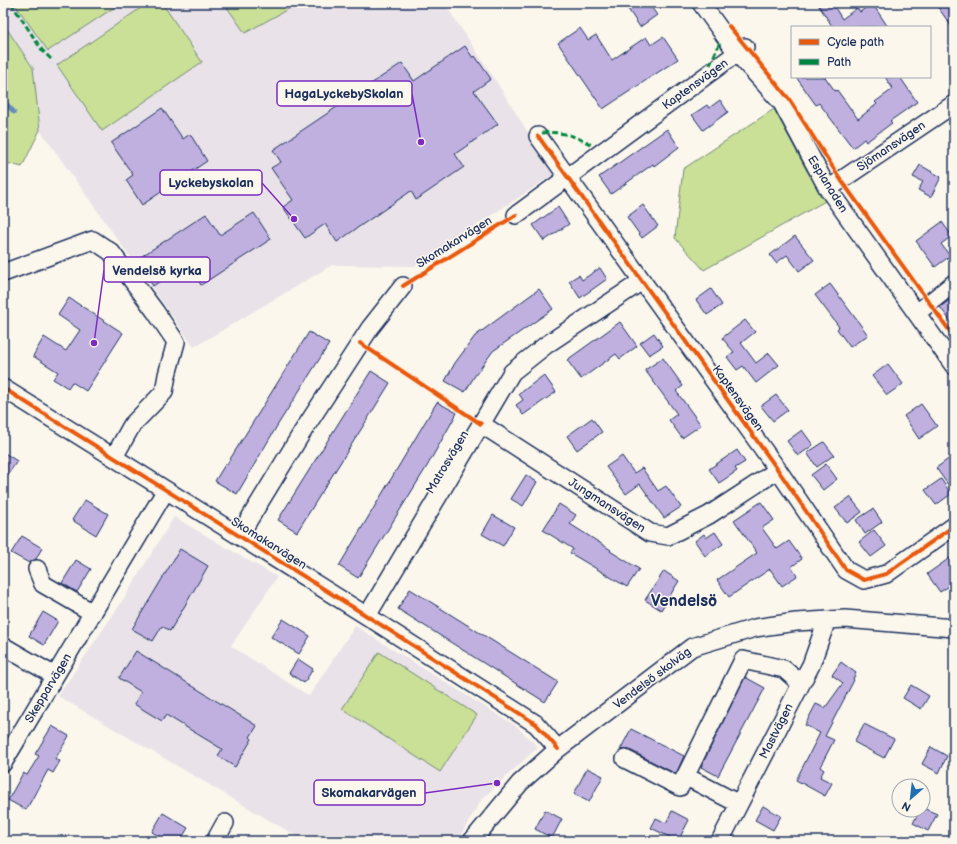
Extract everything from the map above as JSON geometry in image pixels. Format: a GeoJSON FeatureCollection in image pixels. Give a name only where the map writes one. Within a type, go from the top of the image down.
{"type":"FeatureCollection","features":[{"type":"Feature","properties":{"kind":"street","name":"Esplanaden"},"geometry":{"type":"LineString","coordinates":[[701,3],[741,50],[782,103],[828,189],[954,366]]}},
{"type":"Feature","properties":{"kind":"street","name":"Kaptensvägen"},"geometry":{"type":"LineString","coordinates":[[516,215],[741,50]]}},
{"type":"Feature","properties":{"kind":"street","name":"Sjömansvägen"},"geometry":{"type":"LineString","coordinates":[[828,189],[954,104]]}},
{"type":"Feature","properties":{"kind":"street","name":"Kaptensvägen"},"geometry":{"type":"LineString","coordinates":[[538,136],[778,470],[846,570],[864,580],[886,574],[954,526]]}},
{"type":"Feature","properties":{"kind":"street"},"geometry":{"type":"LineString","coordinates":[[3,273],[93,240],[111,252],[176,342],[164,392],[132,425],[114,457]]}},
{"type":"Feature","properties":{"kind":"street","name":"Matrosvägen"},"geometry":{"type":"LineString","coordinates":[[367,616],[512,372],[546,345],[642,281]]}},
{"type":"Feature","properties":{"kind":"street","name":"Skomakarvägen"},"geometry":{"type":"LineString","coordinates":[[239,536],[303,431],[370,328],[403,286]]}},
{"type":"Feature","properties":{"kind":"street"},"geometry":{"type":"LineString","coordinates":[[917,313],[952,288]]}},
{"type":"Feature","properties":{"kind":"street","name":"Skomakarvägen"},"geometry":{"type":"LineString","coordinates":[[3,388],[367,616],[536,724],[558,748]]}},
{"type":"Feature","properties":{"kind":"street","name":"Jungmansvägen"},"geometry":{"type":"LineString","coordinates":[[481,424],[650,533],[668,536],[709,515],[778,470]]}},
{"type":"Feature","properties":{"kind":"street","name":"Skepparvägen"},"geometry":{"type":"LineString","coordinates":[[3,763],[166,490]]}},
{"type":"Feature","properties":{"kind":"street"},"geometry":{"type":"LineString","coordinates":[[37,569],[43,584],[92,613]]}},
{"type":"Feature","properties":{"kind":"street","name":"Vendelsö skolväg"},"geometry":{"type":"LineString","coordinates":[[472,841],[520,783],[558,748],[692,647],[755,628],[796,622],[845,619],[954,628]]}},
{"type":"Feature","properties":{"kind":"street","name":"Mastvägen"},"geometry":{"type":"LineString","coordinates":[[720,841],[800,684],[812,665],[828,620]]}},
{"type":"Feature","properties":{"kind":"street"},"geometry":{"type":"LineString","coordinates":[[3,646],[54,676]]}},
{"type":"Feature","properties":{"kind":"street"},"geometry":{"type":"LineString","coordinates":[[625,759],[680,787],[743,660],[784,669],[800,684]]}},
{"type":"Feature","properties":{"kind":"street"},"geometry":{"type":"LineString","coordinates":[[685,776],[739,804]]}},
{"type":"Feature","properties":{"kind":"street"},"geometry":{"type":"LineString","coordinates":[[215,841],[225,823]]}},
{"type":"Feature","properties":{"kind":"shaded area"},"geometry":{"type":"Polygon","coordinates":[[[3,3],[224,3],[245,32],[299,3],[444,3],[494,78],[554,174],[415,266],[332,265],[194,347],[40,130],[33,68],[3,23],[3,3]]]}},
{"type":"Feature","properties":{"kind":"shaded area"},"geometry":{"type":"Polygon","coordinates":[[[174,517],[277,577],[231,646],[309,696],[355,626],[516,726],[538,747],[482,799],[457,841],[305,841],[58,696],[123,600],[174,517]]]}},
{"type":"Feature","properties":{"kind":"green space"},"geometry":{"type":"Polygon","coordinates":[[[14,3],[121,3],[48,51],[14,3]]]}},
{"type":"Feature","properties":{"kind":"green space"},"geometry":{"type":"Polygon","coordinates":[[[148,3],[162,3],[202,62],[102,131],[57,65],[148,3]]]}},
{"type":"Feature","properties":{"kind":"green space"},"geometry":{"type":"Polygon","coordinates":[[[224,3],[299,3],[245,33],[224,3]]]}},
{"type":"Feature","properties":{"kind":"green space"},"geometry":{"type":"Polygon","coordinates":[[[3,23],[33,68],[40,130],[22,167],[3,162],[3,23]]]}},
{"type":"Feature","properties":{"kind":"green space"},"geometry":{"type":"Polygon","coordinates":[[[774,109],[807,171],[827,200],[704,270],[675,238],[683,169],[774,109]]]}},
{"type":"Feature","properties":{"kind":"green space"},"geometry":{"type":"Polygon","coordinates":[[[379,652],[477,715],[440,772],[342,709],[379,652]]]}},
{"type":"Feature","properties":{"kind":"building"},"geometry":{"type":"Polygon","coordinates":[[[624,3],[648,3],[657,15],[640,27],[624,3]]]}},
{"type":"Feature","properties":{"kind":"building"},"geometry":{"type":"Polygon","coordinates":[[[817,3],[832,3],[842,19],[857,8],[860,12],[872,3],[887,26],[832,26],[817,3]]]}},
{"type":"Feature","properties":{"kind":"building"},"geometry":{"type":"Polygon","coordinates":[[[935,3],[954,3],[954,30],[935,3]]]}},
{"type":"Feature","properties":{"kind":"building"},"geometry":{"type":"Polygon","coordinates":[[[580,28],[588,40],[596,35],[612,60],[646,37],[651,45],[663,37],[678,59],[603,109],[558,43],[580,28]]]}},
{"type":"Feature","properties":{"kind":"building"},"geometry":{"type":"Polygon","coordinates":[[[465,46],[473,58],[475,56],[491,79],[474,91],[498,124],[455,154],[464,167],[416,200],[411,191],[337,242],[325,224],[305,238],[283,207],[293,200],[271,168],[281,162],[273,150],[402,63],[414,81],[465,46]]]}},
{"type":"Feature","properties":{"kind":"building"},"geometry":{"type":"Polygon","coordinates":[[[797,78],[826,78],[835,91],[837,90],[858,119],[877,104],[875,102],[893,89],[886,78],[901,78],[917,102],[890,121],[892,123],[866,142],[864,139],[853,148],[819,103],[816,105],[797,78]]]}},
{"type":"Feature","properties":{"kind":"building"},"geometry":{"type":"Polygon","coordinates":[[[720,100],[728,112],[703,130],[692,115],[707,105],[709,108],[720,100]]]}},
{"type":"Feature","properties":{"kind":"building"},"geometry":{"type":"Polygon","coordinates":[[[162,108],[183,139],[190,134],[207,161],[142,205],[126,180],[133,175],[111,143],[162,108]]]}},
{"type":"Feature","properties":{"kind":"building"},"geometry":{"type":"Polygon","coordinates":[[[667,129],[679,147],[654,166],[653,164],[611,194],[599,177],[667,129]]]}},
{"type":"Feature","properties":{"kind":"building"},"geometry":{"type":"Polygon","coordinates":[[[920,165],[941,177],[931,197],[918,190],[923,182],[913,177],[920,165]]]}},
{"type":"Feature","properties":{"kind":"building"},"geometry":{"type":"Polygon","coordinates":[[[643,205],[658,226],[642,238],[627,217],[643,205]]]}},
{"type":"Feature","properties":{"kind":"building"},"geometry":{"type":"Polygon","coordinates":[[[558,207],[569,224],[544,241],[533,225],[558,207]]]}},
{"type":"Feature","properties":{"kind":"building"},"geometry":{"type":"Polygon","coordinates":[[[254,213],[271,239],[201,285],[187,263],[153,286],[136,260],[206,214],[220,235],[254,213]]]}},
{"type":"Feature","properties":{"kind":"building"},"geometry":{"type":"Polygon","coordinates":[[[942,222],[952,236],[941,244],[950,256],[935,267],[916,241],[942,222]]]}},
{"type":"Feature","properties":{"kind":"building"},"geometry":{"type":"Polygon","coordinates":[[[795,236],[814,260],[799,271],[787,255],[776,263],[770,255],[795,236]]]}},
{"type":"Feature","properties":{"kind":"building"},"geometry":{"type":"Polygon","coordinates":[[[600,268],[607,279],[580,298],[569,281],[579,275],[582,280],[600,268]]]}},
{"type":"Feature","properties":{"kind":"building"},"geometry":{"type":"Polygon","coordinates":[[[830,284],[868,335],[850,347],[837,329],[839,327],[815,295],[830,284]]]}},
{"type":"Feature","properties":{"kind":"building"},"geometry":{"type":"Polygon","coordinates":[[[539,289],[553,309],[493,351],[465,392],[445,381],[455,363],[475,336],[539,289]]]}},
{"type":"Feature","properties":{"kind":"building"},"geometry":{"type":"Polygon","coordinates":[[[711,289],[722,305],[707,315],[696,300],[711,289]]]}},
{"type":"Feature","properties":{"kind":"building"},"geometry":{"type":"Polygon","coordinates":[[[954,297],[954,326],[940,307],[954,297]]]}},
{"type":"Feature","properties":{"kind":"building"},"geometry":{"type":"Polygon","coordinates":[[[69,298],[123,333],[86,391],[72,382],[68,388],[53,379],[58,372],[33,356],[44,337],[66,351],[80,330],[58,315],[69,298]]]}},
{"type":"Feature","properties":{"kind":"building"},"geometry":{"type":"Polygon","coordinates":[[[745,320],[755,332],[741,343],[756,363],[769,353],[779,365],[756,383],[743,366],[737,370],[727,357],[734,352],[722,338],[745,320]]]}},
{"type":"Feature","properties":{"kind":"building"},"geometry":{"type":"Polygon","coordinates":[[[620,322],[637,346],[620,359],[616,354],[581,379],[567,360],[620,322]]]}},
{"type":"Feature","properties":{"kind":"building"},"geometry":{"type":"Polygon","coordinates":[[[309,332],[329,344],[277,426],[237,494],[215,481],[309,332]]]}},
{"type":"Feature","properties":{"kind":"building"},"geometry":{"type":"Polygon","coordinates":[[[654,333],[663,346],[649,355],[640,343],[654,333]]]}},
{"type":"Feature","properties":{"kind":"building"},"geometry":{"type":"Polygon","coordinates":[[[663,358],[683,386],[676,391],[701,425],[682,438],[669,420],[677,414],[645,370],[663,358]]]}},
{"type":"Feature","properties":{"kind":"building"},"geometry":{"type":"Polygon","coordinates":[[[888,364],[903,384],[887,395],[872,376],[888,364]]]}},
{"type":"Feature","properties":{"kind":"building"},"geometry":{"type":"Polygon","coordinates":[[[371,371],[390,383],[297,532],[278,520],[371,371]]]}},
{"type":"Feature","properties":{"kind":"building"},"geometry":{"type":"Polygon","coordinates":[[[544,375],[556,392],[523,415],[516,405],[523,400],[519,394],[544,375]]]}},
{"type":"Feature","properties":{"kind":"building"},"geometry":{"type":"Polygon","coordinates":[[[776,395],[788,410],[773,421],[761,406],[776,395]]]}},
{"type":"Feature","properties":{"kind":"building"},"geometry":{"type":"Polygon","coordinates":[[[437,402],[457,413],[426,468],[358,578],[339,566],[437,402]]]}},
{"type":"Feature","properties":{"kind":"building"},"geometry":{"type":"Polygon","coordinates":[[[921,404],[937,426],[919,439],[904,416],[921,404]]]}},
{"type":"Feature","properties":{"kind":"building"},"geometry":{"type":"Polygon","coordinates":[[[592,418],[602,432],[577,450],[567,436],[592,418]]]}},
{"type":"Feature","properties":{"kind":"building"},"geometry":{"type":"Polygon","coordinates":[[[802,430],[813,445],[798,456],[787,441],[802,430]]]}},
{"type":"Feature","properties":{"kind":"building"},"geometry":{"type":"Polygon","coordinates":[[[824,442],[834,455],[817,467],[807,453],[824,442]]]}},
{"type":"Feature","properties":{"kind":"building"},"geometry":{"type":"Polygon","coordinates":[[[737,450],[745,462],[735,468],[737,471],[719,483],[709,469],[737,450]]]}},
{"type":"Feature","properties":{"kind":"building"},"geometry":{"type":"Polygon","coordinates":[[[3,452],[17,461],[3,482],[3,452]]]}},
{"type":"Feature","properties":{"kind":"building"},"geometry":{"type":"Polygon","coordinates":[[[954,455],[954,493],[936,468],[954,455]]]}},
{"type":"Feature","properties":{"kind":"building"},"geometry":{"type":"Polygon","coordinates":[[[622,456],[634,473],[642,468],[658,491],[666,486],[681,507],[664,518],[640,484],[626,494],[606,467],[622,456]]]}},
{"type":"Feature","properties":{"kind":"building"},"geometry":{"type":"Polygon","coordinates":[[[826,464],[837,479],[823,490],[811,475],[826,464]]]}},
{"type":"Feature","properties":{"kind":"building"},"geometry":{"type":"Polygon","coordinates":[[[526,475],[537,482],[523,506],[511,499],[526,475]]]}},
{"type":"Feature","properties":{"kind":"building"},"geometry":{"type":"Polygon","coordinates":[[[941,479],[951,494],[936,505],[925,490],[941,479]]]}},
{"type":"Feature","properties":{"kind":"building"},"geometry":{"type":"Polygon","coordinates":[[[850,497],[862,512],[847,523],[835,508],[850,497]]]}},
{"type":"Feature","properties":{"kind":"building"},"geometry":{"type":"Polygon","coordinates":[[[85,500],[108,514],[96,535],[72,520],[85,500]]]}},
{"type":"Feature","properties":{"kind":"building"},"geometry":{"type":"Polygon","coordinates":[[[761,502],[774,520],[762,528],[777,549],[789,541],[802,559],[791,567],[797,576],[782,586],[770,569],[729,597],[717,580],[757,553],[734,520],[761,502]]]}},
{"type":"Feature","properties":{"kind":"building"},"geometry":{"type":"Polygon","coordinates":[[[559,504],[576,515],[570,524],[639,569],[627,587],[570,553],[573,549],[543,530],[559,504]]]}},
{"type":"Feature","properties":{"kind":"building"},"geometry":{"type":"Polygon","coordinates":[[[873,509],[882,522],[865,534],[856,520],[873,509]]]}},
{"type":"Feature","properties":{"kind":"building"},"geometry":{"type":"Polygon","coordinates":[[[493,515],[514,527],[503,546],[482,534],[493,515]]]}},
{"type":"Feature","properties":{"kind":"building"},"geometry":{"type":"Polygon","coordinates":[[[874,530],[886,546],[871,557],[859,542],[874,530]]]}},
{"type":"Feature","properties":{"kind":"building"},"geometry":{"type":"Polygon","coordinates":[[[715,532],[723,544],[705,556],[695,541],[704,534],[706,538],[715,532]]]}},
{"type":"Feature","properties":{"kind":"building"},"geometry":{"type":"Polygon","coordinates":[[[22,536],[42,548],[36,559],[29,563],[11,553],[22,536]]]}},
{"type":"Feature","properties":{"kind":"building"},"geometry":{"type":"Polygon","coordinates":[[[180,549],[208,566],[170,631],[162,626],[153,641],[132,629],[180,549]]]}},
{"type":"Feature","properties":{"kind":"building"},"geometry":{"type":"Polygon","coordinates":[[[954,555],[954,583],[940,592],[927,574],[954,555]]]}},
{"type":"Feature","properties":{"kind":"building"},"geometry":{"type":"Polygon","coordinates":[[[76,560],[91,569],[77,592],[62,583],[76,560]]]}},
{"type":"Feature","properties":{"kind":"building"},"geometry":{"type":"Polygon","coordinates":[[[664,571],[679,581],[661,610],[645,600],[664,571]]]}},
{"type":"Feature","properties":{"kind":"building"},"geometry":{"type":"Polygon","coordinates":[[[410,589],[558,682],[545,702],[398,609],[410,589]]]}},
{"type":"Feature","properties":{"kind":"building"},"geometry":{"type":"Polygon","coordinates":[[[43,612],[58,621],[44,645],[29,636],[43,612]]]}},
{"type":"Feature","properties":{"kind":"building"},"geometry":{"type":"Polygon","coordinates":[[[283,619],[310,636],[299,654],[271,637],[283,619]]]}},
{"type":"Feature","properties":{"kind":"building"},"geometry":{"type":"Polygon","coordinates":[[[136,651],[257,726],[250,737],[252,739],[235,767],[218,756],[222,749],[166,715],[162,721],[134,704],[141,692],[119,678],[136,651]]]}},
{"type":"Feature","properties":{"kind":"building"},"geometry":{"type":"Polygon","coordinates":[[[298,659],[313,669],[304,683],[289,673],[298,659]]]}},
{"type":"Feature","properties":{"kind":"building"},"geometry":{"type":"Polygon","coordinates":[[[841,662],[856,673],[853,679],[854,680],[825,736],[834,740],[820,767],[824,770],[820,777],[832,783],[825,796],[796,780],[820,733],[805,725],[816,704],[825,708],[843,683],[832,675],[841,662]]]}},
{"type":"Feature","properties":{"kind":"building"},"geometry":{"type":"Polygon","coordinates":[[[745,677],[765,688],[718,776],[701,767],[745,677]]]}},
{"type":"Feature","properties":{"kind":"building"},"geometry":{"type":"Polygon","coordinates":[[[911,685],[929,696],[921,709],[903,698],[911,685]]]}},
{"type":"Feature","properties":{"kind":"building"},"geometry":{"type":"Polygon","coordinates":[[[864,724],[894,739],[884,758],[854,742],[864,724]]]}},
{"type":"Feature","properties":{"kind":"building"},"geometry":{"type":"Polygon","coordinates":[[[52,726],[69,736],[55,759],[60,761],[53,773],[48,770],[26,810],[8,800],[23,773],[27,775],[39,756],[35,754],[52,726]]]}},
{"type":"Feature","properties":{"kind":"building"},"geometry":{"type":"Polygon","coordinates":[[[631,729],[684,756],[676,774],[630,750],[620,750],[631,729]]]}},
{"type":"Feature","properties":{"kind":"building"},"geometry":{"type":"Polygon","coordinates":[[[931,747],[947,756],[939,773],[922,764],[931,747]]]}},
{"type":"Feature","properties":{"kind":"building"},"geometry":{"type":"Polygon","coordinates":[[[587,768],[603,776],[589,802],[574,794],[587,768]]]}},
{"type":"Feature","properties":{"kind":"building"},"geometry":{"type":"Polygon","coordinates":[[[763,806],[781,816],[773,830],[755,820],[763,806]]]}},
{"type":"Feature","properties":{"kind":"building"},"geometry":{"type":"Polygon","coordinates":[[[545,810],[562,819],[552,838],[535,829],[545,810]]]}},
{"type":"Feature","properties":{"kind":"building"},"geometry":{"type":"Polygon","coordinates":[[[672,811],[689,820],[678,841],[651,828],[656,818],[666,823],[672,811]]]}},
{"type":"Feature","properties":{"kind":"building"},"geometry":{"type":"Polygon","coordinates":[[[931,811],[937,814],[928,831],[913,823],[916,818],[931,818],[931,811]]]}},
{"type":"Feature","properties":{"kind":"building"},"geometry":{"type":"Polygon","coordinates":[[[163,813],[188,828],[180,841],[167,841],[152,832],[163,813]]]}},
{"type":"Feature","properties":{"kind":"waterway"},"geometry":{"type":"LineString","coordinates":[[3,100],[14,112]]}},
{"type":"Feature","properties":{"kind":"marked path"},"geometry":{"type":"LineString","coordinates":[[11,3],[42,50],[52,60]]}},
{"type":"Feature","properties":{"kind":"marked path"},"geometry":{"type":"LineString","coordinates":[[710,65],[720,42]]}},
{"type":"Feature","properties":{"kind":"marked path"},"geometry":{"type":"LineString","coordinates":[[542,133],[568,135],[592,145]]}},
{"type":"Feature","properties":{"kind":"cycle path"},"geometry":{"type":"LineString","coordinates":[[729,26],[789,99],[841,180],[954,337]]}},
{"type":"Feature","properties":{"kind":"cycle path"},"geometry":{"type":"LineString","coordinates":[[538,136],[778,470],[846,570],[864,580],[886,574],[954,526]]}},
{"type":"Feature","properties":{"kind":"cycle path"},"geometry":{"type":"LineString","coordinates":[[403,286],[516,215]]}},
{"type":"Feature","properties":{"kind":"cycle path"},"geometry":{"type":"LineString","coordinates":[[360,343],[481,424]]}},
{"type":"Feature","properties":{"kind":"cycle path"},"geometry":{"type":"LineString","coordinates":[[3,388],[367,616],[536,724],[558,749]]}},
{"type":"Feature","properties":{"kind":"place","name":"HagaLyckebySkolan"},"geometry":{"type":"Point","coordinates":[421,142]}},
{"type":"Feature","properties":{"kind":"place","name":"Lyckebyskolan"},"geometry":{"type":"Point","coordinates":[294,219]}},
{"type":"Feature","properties":{"kind":"place","name":"Vendelsö kyrka"},"geometry":{"type":"Point","coordinates":[94,343]}},
{"type":"Feature","properties":{"kind":"place","name":"Skomakarvägen"},"geometry":{"type":"Point","coordinates":[497,783]}},
{"type":"Feature","properties":{"kind":"district","name":"Vendelsö"},"geometry":{"type":"Point","coordinates":[684,600]}}]}
